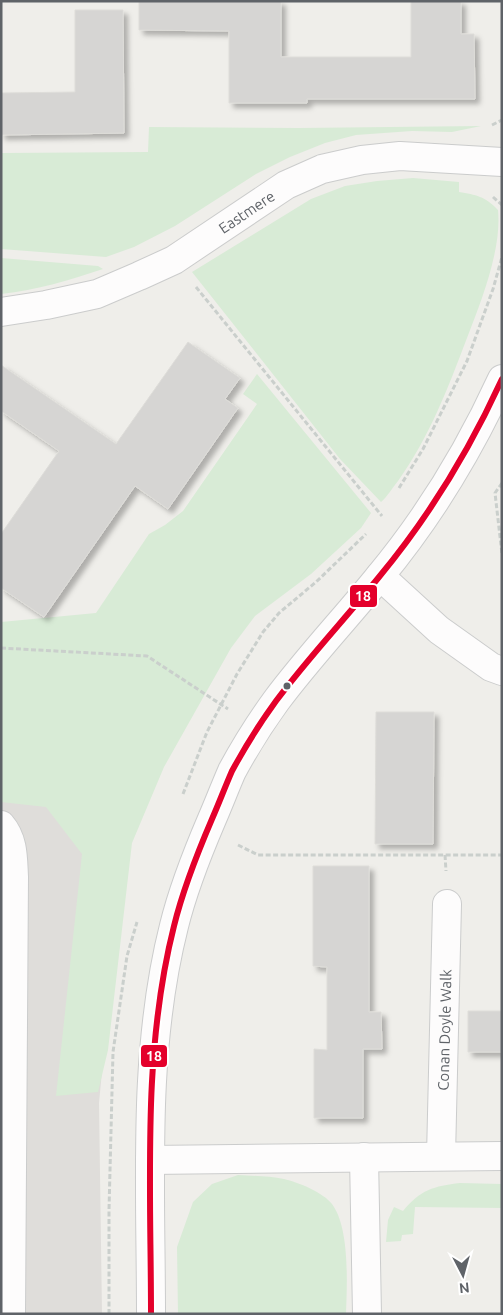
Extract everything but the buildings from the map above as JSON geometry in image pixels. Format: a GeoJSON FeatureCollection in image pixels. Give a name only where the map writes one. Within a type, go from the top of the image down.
{"type":"FeatureCollection","features":[{"type":"Feature","properties":{"kind":"street","name":"Eastmere"},"geometry":{"type":"LineString","coordinates":[[1,312],[97,294],[174,260],[286,185],[322,169],[362,160],[400,156],[502,162]]}},
{"type":"Feature","properties":{"kind":"street"},"geometry":{"type":"LineString","coordinates":[[151,1314],[150,1160],[155,1044],[163,978],[185,887],[232,771],[258,728],[288,686],[380,576],[435,501],[488,410],[502,380]]}},
{"type":"Feature","properties":{"kind":"street"},"geometry":{"type":"LineString","coordinates":[[380,576],[439,630],[491,667],[502,671]]}},
{"type":"Feature","properties":{"kind":"street"},"geometry":{"type":"LineString","coordinates":[[1,825],[7,832],[13,852],[14,877],[11,1314]]}},
{"type":"Feature","properties":{"kind":"street","name":"Conan Doyle Walk"},"geometry":{"type":"LineString","coordinates":[[441,1156],[447,904]]}},
{"type":"Feature","properties":{"kind":"street"},"geometry":{"type":"LineString","coordinates":[[150,1160],[502,1156]]}},
{"type":"Feature","properties":{"kind":"street"},"geometry":{"type":"LineString","coordinates":[[364,1157],[367,1314]]}},
{"type":"Feature","properties":{"kind":"path"},"geometry":{"type":"LineString","coordinates":[[174,260],[382,516]]}},
{"type":"Feature","properties":{"kind":"path"},"geometry":{"type":"LineString","coordinates":[[502,483],[495,493],[502,554]]}},
{"type":"Feature","properties":{"kind":"path"},"geometry":{"type":"LineString","coordinates":[[1,648],[147,656],[258,728]]}},
{"type":"Feature","properties":{"kind":"path"},"geometry":{"type":"LineString","coordinates":[[208,829],[258,855],[502,855]]}},
{"type":"Feature","properties":{"kind":"shaded area"},"geometry":{"type":"Polygon","coordinates":[[[1,775],[91,782],[105,1039],[99,1103],[102,1314],[1,1314],[1,775]]]}},
{"type":"Feature","properties":{"kind":"green space"},"geometry":{"type":"Polygon","coordinates":[[[481,126],[452,132],[412,131],[356,135],[325,143],[290,157],[256,174],[175,226],[134,247],[106,257],[1,249],[1,153],[148,152],[149,127],[481,126]]]}},
{"type":"Feature","properties":{"kind":"green space"},"geometry":{"type":"Polygon","coordinates":[[[413,178],[459,182],[459,192],[475,195],[489,202],[498,210],[497,241],[494,258],[478,308],[437,412],[409,465],[381,502],[340,459],[192,272],[311,199],[345,186],[413,178]]]}},
{"type":"Feature","properties":{"kind":"green space"},"geometry":{"type":"Polygon","coordinates":[[[1,258],[98,266],[103,269],[53,284],[1,294],[1,258]]]}},
{"type":"Feature","properties":{"kind":"green space"},"geometry":{"type":"Polygon","coordinates":[[[257,374],[371,513],[361,528],[311,574],[255,616],[231,648],[164,767],[132,843],[108,1050],[98,1092],[56,1096],[82,854],[46,807],[1,802],[1,622],[96,613],[149,534],[165,525],[183,511],[257,404],[243,394],[257,374]]]}},
{"type":"Feature","properties":{"kind":"green space"},"geometry":{"type":"Polygon","coordinates":[[[238,1175],[290,1180],[317,1192],[332,1204],[338,1214],[345,1242],[347,1273],[346,1314],[178,1314],[177,1247],[193,1202],[212,1184],[238,1175]]]}},
{"type":"Feature","properties":{"kind":"green space"},"geometry":{"type":"Polygon","coordinates":[[[460,1183],[502,1184],[502,1208],[415,1207],[413,1234],[402,1235],[401,1241],[386,1242],[388,1220],[394,1207],[403,1211],[415,1198],[428,1190],[460,1183]]]}},
{"type":"Feature","properties":{"kind":"transit line","name":"18"},"geometry":{"type":"LineString","coordinates":[[151,1314],[150,1119],[157,1022],[174,926],[201,845],[232,771],[253,735],[288,685],[379,577],[431,507],[462,457],[502,379]]}}]}
